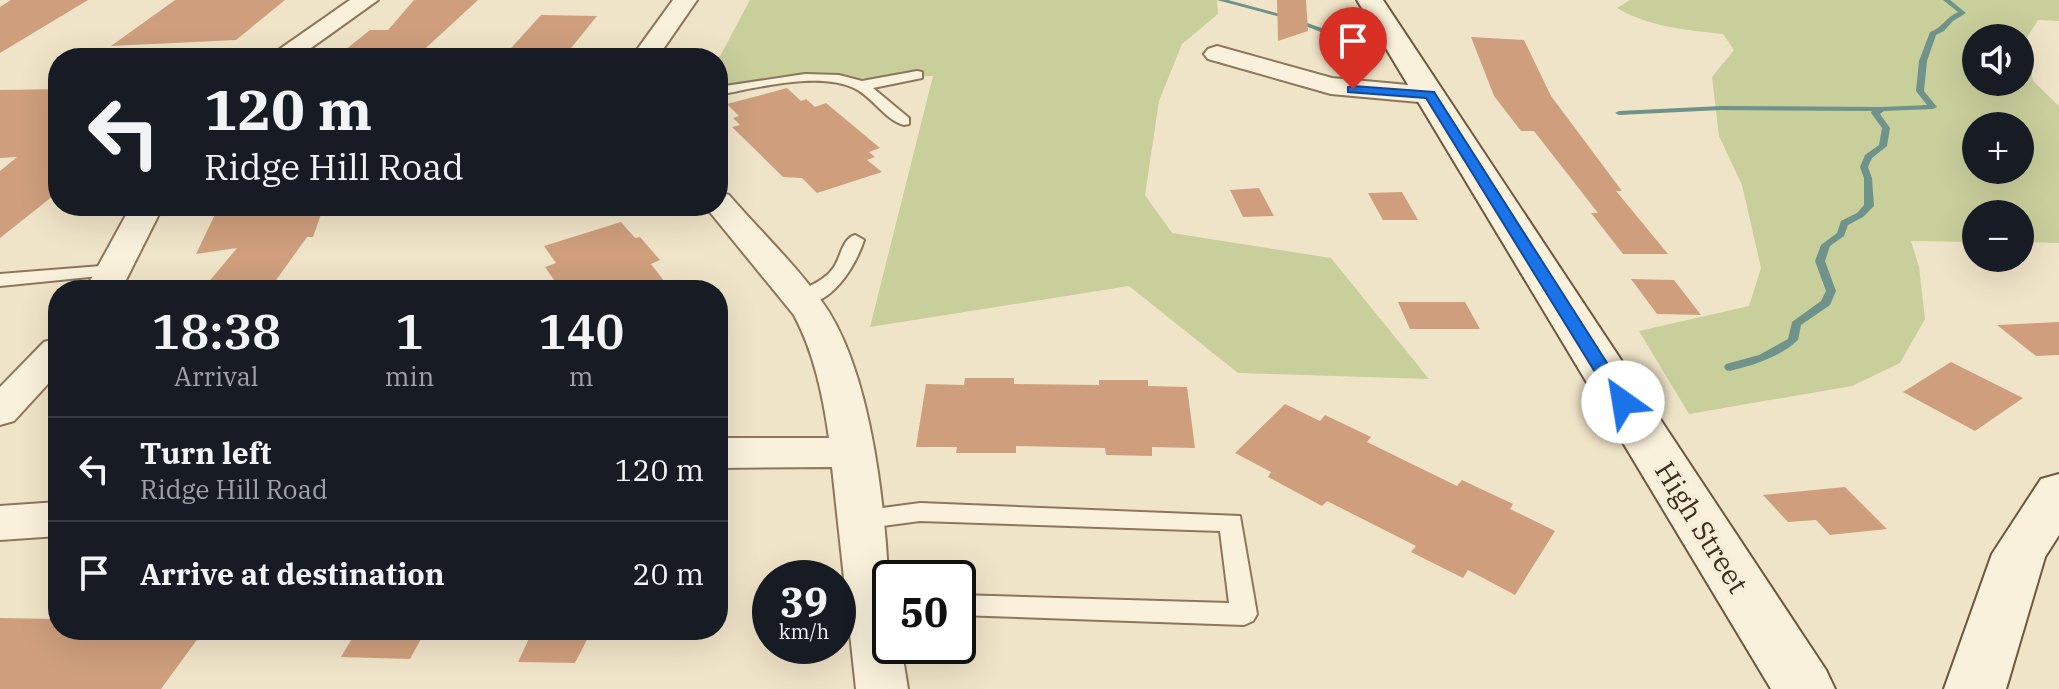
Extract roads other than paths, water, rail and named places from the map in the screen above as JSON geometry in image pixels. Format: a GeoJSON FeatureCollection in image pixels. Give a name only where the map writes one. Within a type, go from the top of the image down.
{"type":"FeatureCollection","features":[{"type":"Feature","properties":{"kind":"main road","name":"High Street"},"geometry":{"type":"LineString","coordinates":[[1370,0],[1804,689]]}},
{"type":"Feature","properties":{"kind":"main road"},"geometry":{"type":"LineString","coordinates":[[1975,689],[2019,554],[2059,492]]}},
{"type":"Feature","properties":{"kind":"street"},"geometry":{"type":"LineString","coordinates":[[295,48],[366,0]]}},
{"type":"Feature","properties":{"kind":"street"},"geometry":{"type":"LineString","coordinates":[[651,48],[685,0]]}},
{"type":"Feature","properties":{"kind":"street"},"geometry":{"type":"LineString","coordinates":[[1217,54],[1302,80],[1363,91],[1430,95]]}},
{"type":"Feature","properties":{"kind":"street"},"geometry":{"type":"LineString","coordinates":[[728,214],[800,299],[822,332],[835,374],[851,450],[860,520],[872,576]]}},
{"type":"Feature","properties":{"kind":"street"},"geometry":{"type":"LineString","coordinates":[[108,280],[142,216]]}},
{"type":"Feature","properties":{"kind":"street"},"geometry":{"type":"LineString","coordinates":[[0,411],[48,361]]}},
{"type":"Feature","properties":{"kind":"street"},"geometry":{"type":"LineString","coordinates":[[728,453],[793,454],[851,450]]}},
{"type":"Feature","properties":{"kind":"street"},"geometry":{"type":"LineString","coordinates":[[0,523],[48,520]]}},
{"type":"Feature","properties":{"kind":"street"},"geometry":{"type":"LineString","coordinates":[[881,664],[882,689]]}},
{"type":"Feature","properties":{"kind":"lane"},"geometry":{"type":"LineString","coordinates":[[860,86],[917,75]]}},
{"type":"Feature","properties":{"kind":"lane"},"geometry":{"type":"LineString","coordinates":[[728,89],[789,79],[845,81],[860,86],[904,121]]}},
{"type":"Feature","properties":{"kind":"lane"},"geometry":{"type":"LineString","coordinates":[[800,299],[823,290],[839,277],[855,240]]}},
{"type":"Feature","properties":{"kind":"lane"},"geometry":{"type":"LineString","coordinates":[[0,280],[108,280]]}},
{"type":"Feature","properties":{"kind":"lane"},"geometry":{"type":"LineString","coordinates":[[860,520],[920,512],[1231,522],[1244,614],[976,606]]}},
{"type":"Feature","properties":{"kind":"waterway"},"geometry":{"type":"LineString","coordinates":[[1220,0],[1286,17],[1345,38]]}},
{"type":"Feature","properties":{"kind":"waterway"},"geometry":{"type":"LineString","coordinates":[[1882,109],[1933,107],[1920,91],[1923,61],[1933,34],[1942,30],[1950,19],[1963,13],[1946,0]]}},
{"type":"Feature","properties":{"kind":"waterway"},"geometry":{"type":"LineString","coordinates":[[1619,113],[1721,108],[1882,109]]}},
{"type":"Feature","properties":{"kind":"waterway"},"geometry":{"type":"LineString","coordinates":[[1730,367],[1763,357],[1793,340],[1796,324],[1826,303],[1831,291],[1820,261],[1826,245],[1841,234],[1844,223],[1869,206],[1868,178],[1864,167],[1868,157],[1883,146],[1886,128],[1875,113],[1882,109]]}}]}
